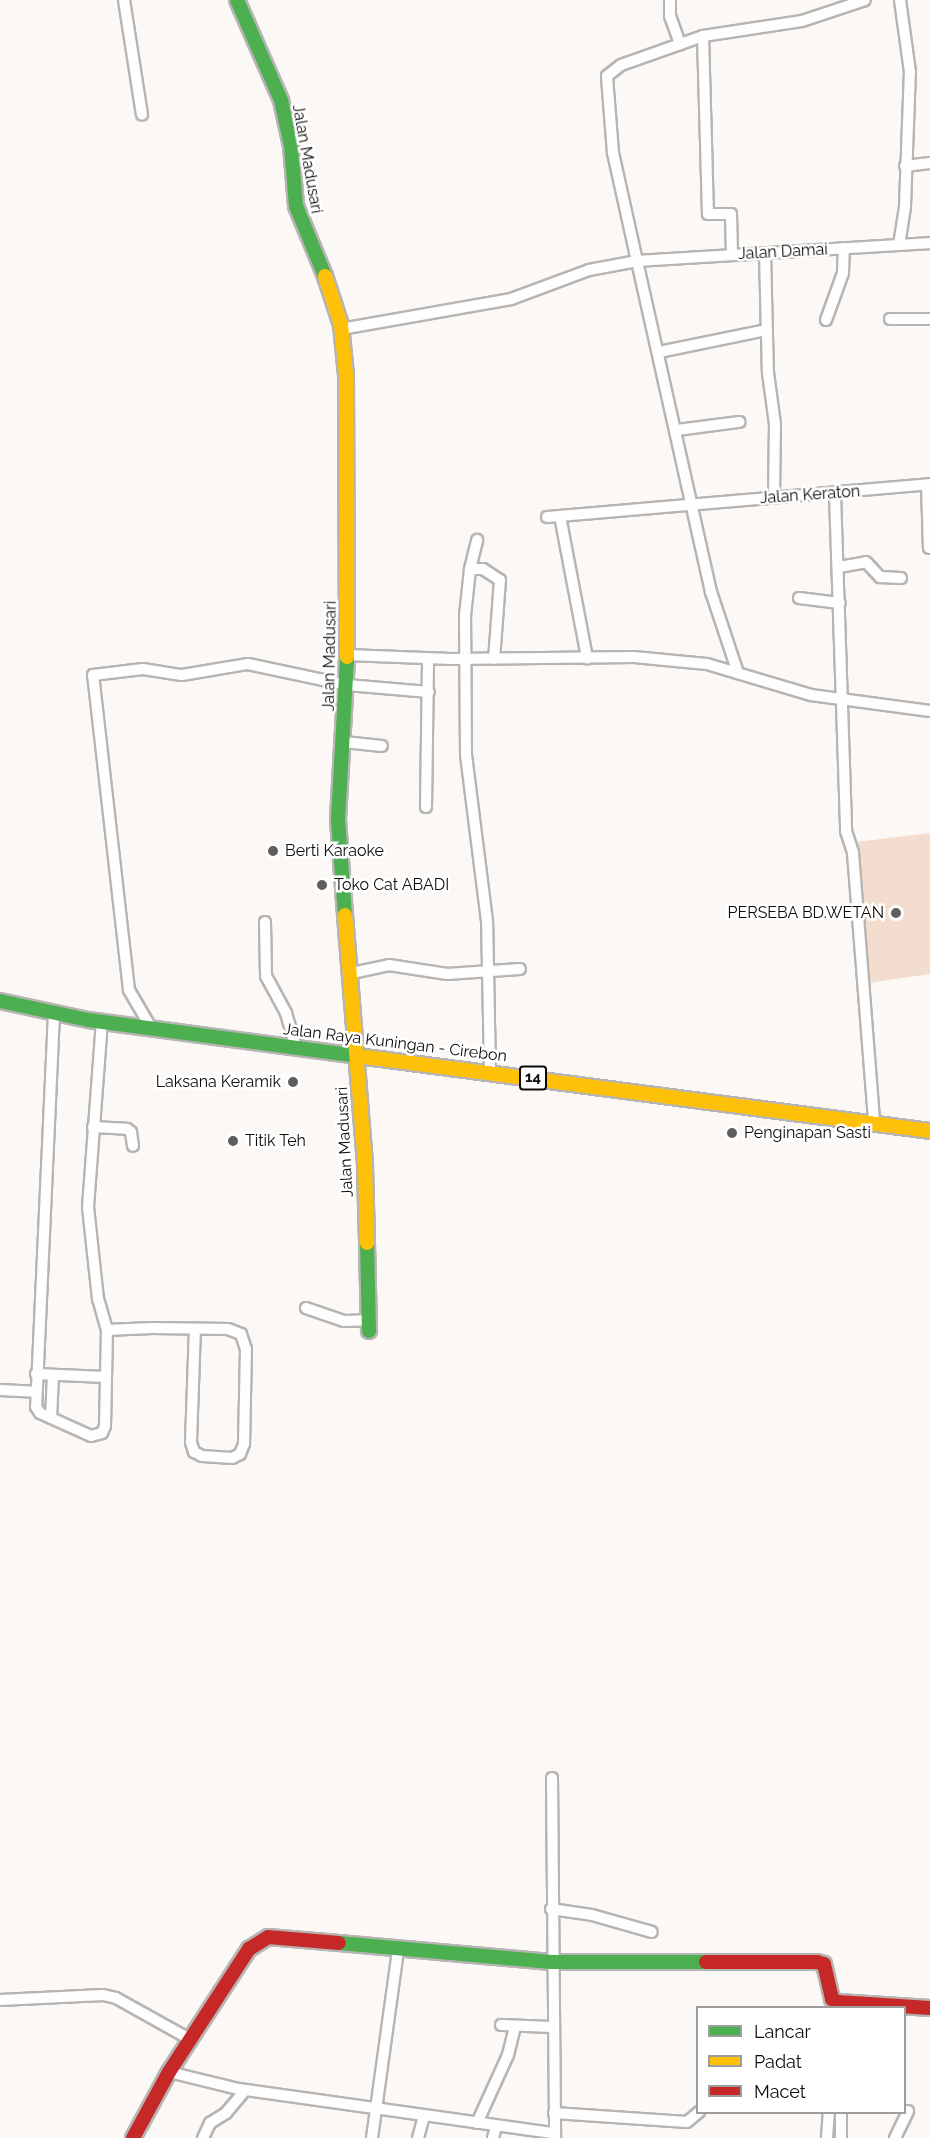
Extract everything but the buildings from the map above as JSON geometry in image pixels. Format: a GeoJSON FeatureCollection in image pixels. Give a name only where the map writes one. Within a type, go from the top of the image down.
{"type":"FeatureCollection","features":[{"type":"Feature","properties":{"kind":"main road","name":"Jalan Madusari"},"geometry":{"type":"LineString","coordinates":[[237,0],[281,100],[291,146],[296,206],[331,291],[341,329],[346,375],[349,484],[347,685],[338,819],[358,1056],[368,1325]]}},
{"type":"Feature","properties":{"kind":"main road","name":"Jalan Raya Kuningan - Cirebon"},"geometry":{"type":"LineString","coordinates":[[0,1001],[54,1013],[135,1025],[930,1131]]}},
{"type":"Feature","properties":{"kind":"main road"},"geometry":{"type":"LineString","coordinates":[[133,2138],[169,2072],[258,1941],[279,1936],[398,1950],[551,1962],[817,1962],[824,1964],[832,1999],[838,2005],[869,2006]]}},
{"type":"Feature","properties":{"kind":"main road"},"geometry":{"type":"LineString","coordinates":[[906,2007],[930,2008]]}},
{"type":"Feature","properties":{"kind":"street"},"geometry":{"type":"LineString","coordinates":[[123,0],[142,115]]}},
{"type":"Feature","properties":{"kind":"street"},"geometry":{"type":"LineString","coordinates":[[670,0],[670,16],[680,44]]}},
{"type":"Feature","properties":{"kind":"street"},"geometry":{"type":"LineString","coordinates":[[738,673],[711,592],[690,502],[677,430],[637,261],[614,153],[607,76],[621,65],[703,36],[802,21],[865,0]]}},
{"type":"Feature","properties":{"kind":"street"},"geometry":{"type":"LineString","coordinates":[[899,245],[905,206],[909,72],[900,0]]}},
{"type":"Feature","properties":{"kind":"street"},"geometry":{"type":"LineString","coordinates":[[703,36],[708,213],[731,214],[732,255]]}},
{"type":"Feature","properties":{"kind":"street"},"geometry":{"type":"LineString","coordinates":[[905,166],[930,163]]}},
{"type":"Feature","properties":{"kind":"street","name":"Jalan Damai"},"geometry":{"type":"LineString","coordinates":[[341,329],[511,299],[589,270],[637,261],[930,243]]}},
{"type":"Feature","properties":{"kind":"street"},"geometry":{"type":"LineString","coordinates":[[826,320],[843,273],[844,248]]}},
{"type":"Feature","properties":{"kind":"street"},"geometry":{"type":"LineString","coordinates":[[765,253],[766,330],[775,424],[774,498]]}},
{"type":"Feature","properties":{"kind":"street"},"geometry":{"type":"LineString","coordinates":[[890,319],[930,319]]}},
{"type":"Feature","properties":{"kind":"street"},"geometry":{"type":"LineString","coordinates":[[659,352],[766,330]]}},
{"type":"Feature","properties":{"kind":"street"},"geometry":{"type":"LineString","coordinates":[[677,430],[739,422]]}},
{"type":"Feature","properties":{"kind":"street"},"geometry":{"type":"LineString","coordinates":[[928,484],[929,548]]}},
{"type":"Feature","properties":{"kind":"street","name":"Jalan Keraton"},"geometry":{"type":"LineString","coordinates":[[547,517],[690,502],[835,494],[928,484]]}},
{"type":"Feature","properties":{"kind":"street"},"geometry":{"type":"LineString","coordinates":[[835,494],[846,831],[852,854],[874,1122]]}},
{"type":"Feature","properties":{"kind":"street"},"geometry":{"type":"LineString","coordinates":[[560,516],[587,658]]}},
{"type":"Feature","properties":{"kind":"street"},"geometry":{"type":"LineString","coordinates":[[477,540],[470,569],[465,659],[466,755],[487,921],[490,1072]]}},
{"type":"Feature","properties":{"kind":"street"},"geometry":{"type":"LineString","coordinates":[[838,567],[866,562],[880,577],[901,578]]}},
{"type":"Feature","properties":{"kind":"street"},"geometry":{"type":"LineString","coordinates":[[470,569],[492,572],[500,580],[494,659]]}},
{"type":"Feature","properties":{"kind":"street"},"geometry":{"type":"LineString","coordinates":[[800,598],[840,603]]}},
{"type":"Feature","properties":{"kind":"street"},"geometry":{"type":"LineString","coordinates":[[347,655],[465,659],[634,657],[707,664],[811,695],[930,711]]}},
{"type":"Feature","properties":{"kind":"street"},"geometry":{"type":"LineString","coordinates":[[426,807],[429,658]]}},
{"type":"Feature","properties":{"kind":"street"},"geometry":{"type":"LineString","coordinates":[[150,1026],[129,990],[93,675],[143,669],[182,675],[248,664],[347,685],[429,692]]}},
{"type":"Feature","properties":{"kind":"street"},"geometry":{"type":"LineString","coordinates":[[344,742],[382,746]]}},
{"type":"Feature","properties":{"kind":"street"},"geometry":{"type":"LineString","coordinates":[[265,922],[266,976],[286,1013],[296,1047]]}},
{"type":"Feature","properties":{"kind":"street"},"geometry":{"type":"LineString","coordinates":[[352,973],[389,965],[447,974],[520,969]]}},
{"type":"Feature","properties":{"kind":"street"},"geometry":{"type":"LineString","coordinates":[[54,1013],[35,1392],[40,1413],[91,1436],[102,1433],[106,1377],[107,1330],[98,1299],[88,1207],[93,1127],[108,1021]]}},
{"type":"Feature","properties":{"kind":"street"},"geometry":{"type":"LineString","coordinates":[[93,1127],[127,1130],[131,1132],[133,1146]]}},
{"type":"Feature","properties":{"kind":"street"},"geometry":{"type":"LineString","coordinates":[[306,1308],[344,1321],[368,1325]]}},
{"type":"Feature","properties":{"kind":"street"},"geometry":{"type":"LineString","coordinates":[[107,1330],[195,1329],[236,1330],[243,1339],[244,1444],[240,1454],[232,1458],[202,1456],[194,1452],[191,1442],[195,1329]]}},
{"type":"Feature","properties":{"kind":"street"},"geometry":{"type":"LineString","coordinates":[[36,1374],[106,1377]]}},
{"type":"Feature","properties":{"kind":"street"},"geometry":{"type":"LineString","coordinates":[[51,1418],[53,1375]]}},
{"type":"Feature","properties":{"kind":"street"},"geometry":{"type":"LineString","coordinates":[[0,1390],[35,1392]]}},
{"type":"Feature","properties":{"kind":"street"},"geometry":{"type":"LineString","coordinates":[[169,2072],[245,2090],[554,2136],[551,1962],[552,1778]]}},
{"type":"Feature","properties":{"kind":"street"},"geometry":{"type":"LineString","coordinates":[[551,1909],[592,1915],[652,1932]]}},
{"type":"Feature","properties":{"kind":"street"},"geometry":{"type":"LineString","coordinates":[[372,2138],[398,1950]]}},
{"type":"Feature","properties":{"kind":"street"},"geometry":{"type":"LineString","coordinates":[[0,2000],[103,1995],[116,1998],[191,2040]]}},
{"type":"Feature","properties":{"kind":"street"},"geometry":{"type":"LineString","coordinates":[[501,2025],[552,2028]]}},
{"type":"Feature","properties":{"kind":"street"},"geometry":{"type":"LineString","coordinates":[[477,2123],[508,2055],[515,2026]]}},
{"type":"Feature","properties":{"kind":"street"},"geometry":{"type":"LineString","coordinates":[[203,2138],[210,2123],[226,2114],[245,2090]]}},
{"type":"Feature","properties":{"kind":"street"},"geometry":{"type":"LineString","coordinates":[[895,2138],[908,2111]]}},
{"type":"Feature","properties":{"kind":"street"},"geometry":{"type":"LineString","coordinates":[[554,2113],[687,2122],[697,2114]]}},
{"type":"Feature","properties":{"kind":"street"},"geometry":{"type":"LineString","coordinates":[[827,2138],[828,2114]]}},
{"type":"Feature","properties":{"kind":"street"},"geometry":{"type":"LineString","coordinates":[[841,2114],[842,2138]]}},
{"type":"Feature","properties":{"kind":"street"},"geometry":{"type":"LineString","coordinates":[[418,2138],[424,2116]]}},
{"type":"Feature","properties":{"kind":"street"},"geometry":{"type":"LineString","coordinates":[[493,2138],[496,2126]]}},
{"type":"Feature","properties":{"kind":"shaded area","name":"PERSEBA BD.WETAN"},"geometry":{"type":"Polygon","coordinates":[[[930,833],[930,974],[868,983],[856,842],[930,833]]]}},
{"type":"Feature","properties":{"kind":"traffic: fast"},"geometry":{"type":"LineString","coordinates":[[237,0],[281,100],[291,146],[296,206],[325,276]]}},
{"type":"Feature","properties":{"kind":"traffic: fast"},"geometry":{"type":"LineString","coordinates":[[345,915],[338,819],[347,657]]}},
{"type":"Feature","properties":{"kind":"traffic: fast"},"geometry":{"type":"LineString","coordinates":[[0,1001],[88,1020],[365,1057]]}},
{"type":"Feature","properties":{"kind":"traffic: fast"},"geometry":{"type":"LineString","coordinates":[[367,1243],[369,1331]]}},
{"type":"Feature","properties":{"kind":"traffic: fast"},"geometry":{"type":"LineString","coordinates":[[339,1943],[551,1962],[706,1962]]}},
{"type":"Feature","properties":{"kind":"traffic: slow"},"geometry":{"type":"LineString","coordinates":[[325,276],[341,325],[346,375],[347,657]]}},
{"type":"Feature","properties":{"kind":"traffic: slow"},"geometry":{"type":"LineString","coordinates":[[345,915],[365,1166],[367,1243]]}},
{"type":"Feature","properties":{"kind":"traffic: slow"},"geometry":{"type":"LineString","coordinates":[[365,1057],[930,1131]]}},
{"type":"Feature","properties":{"kind":"traffic: jam"},"geometry":{"type":"LineString","coordinates":[[133,2138],[169,2072],[249,1949],[268,1937],[339,1943]]}},
{"type":"Feature","properties":{"kind":"traffic: jam"},"geometry":{"type":"LineString","coordinates":[[706,1962],[817,1962],[824,1964],[832,1999],[838,2002],[899,2006]]}},
{"type":"Feature","properties":{"kind":"traffic: jam"},"geometry":{"type":"LineString","coordinates":[[906,2006],[930,2008]]}},
{"type":"Feature","properties":{"kind":"place","name":"Berti Karaoke"},"geometry":{"type":"Point","coordinates":[273,851]}},
{"type":"Feature","properties":{"kind":"place","name":"Toko Cat ABADI"},"geometry":{"type":"Point","coordinates":[322,885]}},
{"type":"Feature","properties":{"kind":"place","name":"PERSEBA BD.WETAN"},"geometry":{"type":"Point","coordinates":[896,913]}},
{"type":"Feature","properties":{"kind":"place","name":"Laksana Keramik"},"geometry":{"type":"Point","coordinates":[293,1082]}},
{"type":"Feature","properties":{"kind":"place","name":"Penginapan Sasti"},"geometry":{"type":"Point","coordinates":[732,1133]}},
{"type":"Feature","properties":{"kind":"place","name":"Titik Teh"},"geometry":{"type":"Point","coordinates":[233,1141]}}]}
